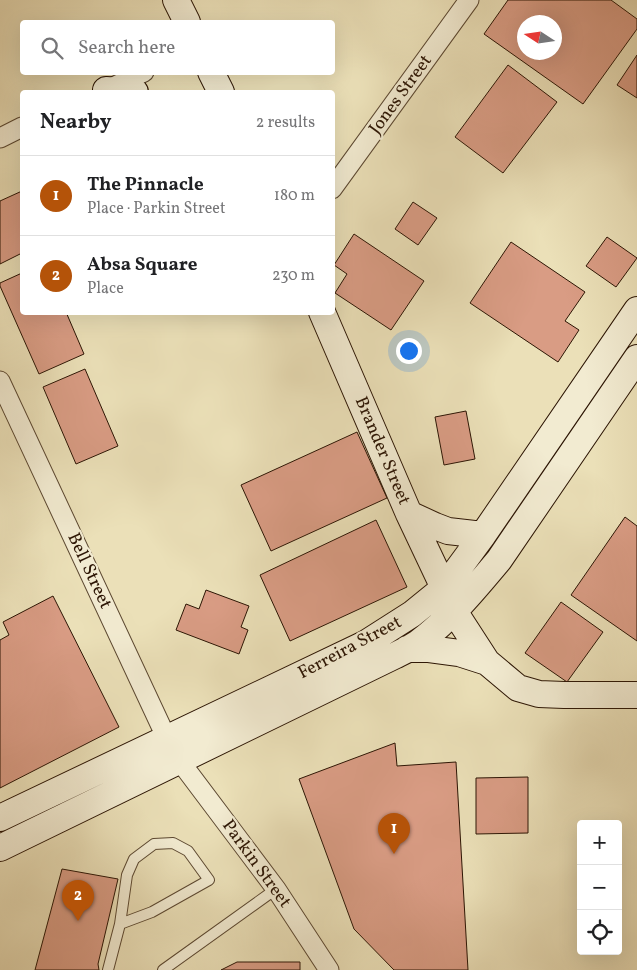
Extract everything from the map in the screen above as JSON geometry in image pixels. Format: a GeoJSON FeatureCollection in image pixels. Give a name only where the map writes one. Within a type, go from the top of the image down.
{"type":"FeatureCollection","features":[{"type":"Feature","properties":{"kind":"main road"},"geometry":{"type":"LineString","coordinates":[[176,0],[186,20]]}},
{"type":"Feature","properties":{"kind":"main road"},"geometry":{"type":"LineString","coordinates":[[212,75],[220,90]]}},
{"type":"Feature","properties":{"kind":"main road","name":"Ferreira Street"},"geometry":{"type":"LineString","coordinates":[[0,818],[46,796],[173,750],[407,650],[424,638],[449,600],[483,535],[637,310]]}},
{"type":"Feature","properties":{"kind":"main road","name":"Brander Street"},"geometry":{"type":"LineString","coordinates":[[323,315],[409,514],[449,600],[487,662]]}},
{"type":"Feature","properties":{"kind":"main road","name":"Ferreira Street"},"geometry":{"type":"LineString","coordinates":[[0,848],[57,820],[173,750],[365,644],[412,614],[449,600],[478,585],[499,560],[637,358]]}},
{"type":"Feature","properties":{"kind":"main road"},"geometry":{"type":"LineString","coordinates":[[409,514],[448,531],[483,535]]}},
{"type":"Feature","properties":{"kind":"main road"},"geometry":{"type":"LineString","coordinates":[[407,650],[429,649],[459,654],[487,662],[518,688],[539,694],[637,695]]}},
{"type":"Feature","properties":{"kind":"main road"},"geometry":{"type":"LineString","coordinates":[[46,796],[57,820]]}},
{"type":"Feature","properties":{"kind":"street","name":"Jones Street"},"geometry":{"type":"LineString","coordinates":[[335,185],[469,0]]}},
{"type":"Feature","properties":{"kind":"street"},"geometry":{"type":"LineString","coordinates":[[105,90],[138,75]]}},
{"type":"Feature","properties":{"kind":"street"},"geometry":{"type":"LineString","coordinates":[[0,138],[20,129]]}},
{"type":"Feature","properties":{"kind":"street","name":"Bell Street"},"geometry":{"type":"LineString","coordinates":[[0,381],[173,750]]}},
{"type":"Feature","properties":{"kind":"street","name":"Parkin Street"},"geometry":{"type":"LineString","coordinates":[[173,750],[276,889],[329,970]]}},
{"type":"Feature","properties":{"kind":"lane"},"geometry":{"type":"LineString","coordinates":[[108,970],[120,924],[127,876],[134,859],[154,844],[173,843],[188,851],[209,880],[152,912],[120,924]]}},
{"type":"Feature","properties":{"kind":"lane"},"geometry":{"type":"LineString","coordinates":[[163,970],[276,889]]}},
{"type":"Feature","properties":{"kind":"building"},"geometry":{"type":"Polygon","coordinates":[[[508,0],[611,0],[637,19],[637,29],[583,104],[521,60],[562,60],[562,15],[517,15],[517,57],[484,34],[508,0]]]}},
{"type":"Feature","properties":{"kind":"building"},"geometry":{"type":"Polygon","coordinates":[[[637,55],[637,98],[617,85],[637,55]]]}},
{"type":"Feature","properties":{"kind":"building"},"geometry":{"type":"Polygon","coordinates":[[[508,65],[557,102],[503,173],[455,137],[508,65]]]}},
{"type":"Feature","properties":{"kind":"building"},"geometry":{"type":"Polygon","coordinates":[[[20,192],[20,254],[0,264],[0,201],[20,192]]]}},
{"type":"Feature","properties":{"kind":"building"},"geometry":{"type":"Polygon","coordinates":[[[413,202],[437,218],[418,245],[395,229],[413,202]]]}},
{"type":"Feature","properties":{"kind":"building"},"geometry":{"type":"Polygon","coordinates":[[[354,234],[424,281],[391,330],[335,293],[347,274],[335,266],[354,234]]]}},
{"type":"Feature","properties":{"kind":"building"},"geometry":{"type":"Polygon","coordinates":[[[607,237],[637,258],[616,287],[586,266],[607,237]]]}},
{"type":"Feature","properties":{"kind":"building"},"geometry":{"type":"Polygon","coordinates":[[[511,242],[585,292],[565,321],[579,330],[558,362],[470,303],[511,242]]]}},
{"type":"Feature","properties":{"kind":"building"},"geometry":{"type":"Polygon","coordinates":[[[20,274],[20,315],[67,315],[84,354],[39,374],[0,283],[20,274]]]}},
{"type":"Feature","properties":{"kind":"building"},"geometry":{"type":"Polygon","coordinates":[[[85,369],[118,446],[76,464],[43,387],[85,369]]]}},
{"type":"Feature","properties":{"kind":"building"},"geometry":{"type":"Polygon","coordinates":[[[466,411],[475,459],[444,465],[435,417],[466,411]]]}},
{"type":"Feature","properties":{"kind":"building"},"geometry":{"type":"Polygon","coordinates":[[[357,432],[387,498],[271,551],[241,485],[357,432]]]}},
{"type":"Feature","properties":{"kind":"building"},"geometry":{"type":"Polygon","coordinates":[[[625,517],[637,526],[637,641],[571,595],[625,517]]]}},
{"type":"Feature","properties":{"kind":"building"},"geometry":{"type":"Polygon","coordinates":[[[376,520],[407,587],[290,641],[260,575],[376,520]]]}},
{"type":"Feature","properties":{"kind":"building"},"geometry":{"type":"Polygon","coordinates":[[[206,590],[249,606],[241,627],[248,630],[239,654],[176,630],[186,604],[199,609],[206,590]]]}},
{"type":"Feature","properties":{"kind":"building"},"geometry":{"type":"Polygon","coordinates":[[[53,596],[119,727],[0,788],[0,640],[9,635],[3,622],[53,596]]]}},
{"type":"Feature","properties":{"kind":"building"},"geometry":{"type":"Polygon","coordinates":[[[561,602],[603,632],[567,682],[525,653],[561,602]]]}},
{"type":"Feature","properties":{"kind":"building"},"geometry":{"type":"Polygon","coordinates":[[[395,743],[397,766],[456,762],[468,970],[394,970],[354,929],[299,779],[395,743]]]}},
{"type":"Feature","properties":{"kind":"building"},"geometry":{"type":"Polygon","coordinates":[[[528,777],[528,833],[476,834],[476,778],[528,777]]]}},
{"type":"Feature","properties":{"kind":"building"},"geometry":{"type":"Polygon","coordinates":[[[62,869],[118,879],[98,964],[99,970],[35,970],[62,869]]]}},
{"type":"Feature","properties":{"kind":"building"},"geometry":{"type":"Polygon","coordinates":[[[237,962],[300,962],[300,970],[221,970],[237,962]]]}},
{"type":"Feature","properties":{"kind":"place","name":"The Pinnacle"},"geometry":{"type":"Point","coordinates":[394,854]}},
{"type":"Feature","properties":{"kind":"place","name":"Absa Square"},"geometry":{"type":"Point","coordinates":[78,921]}}]}
